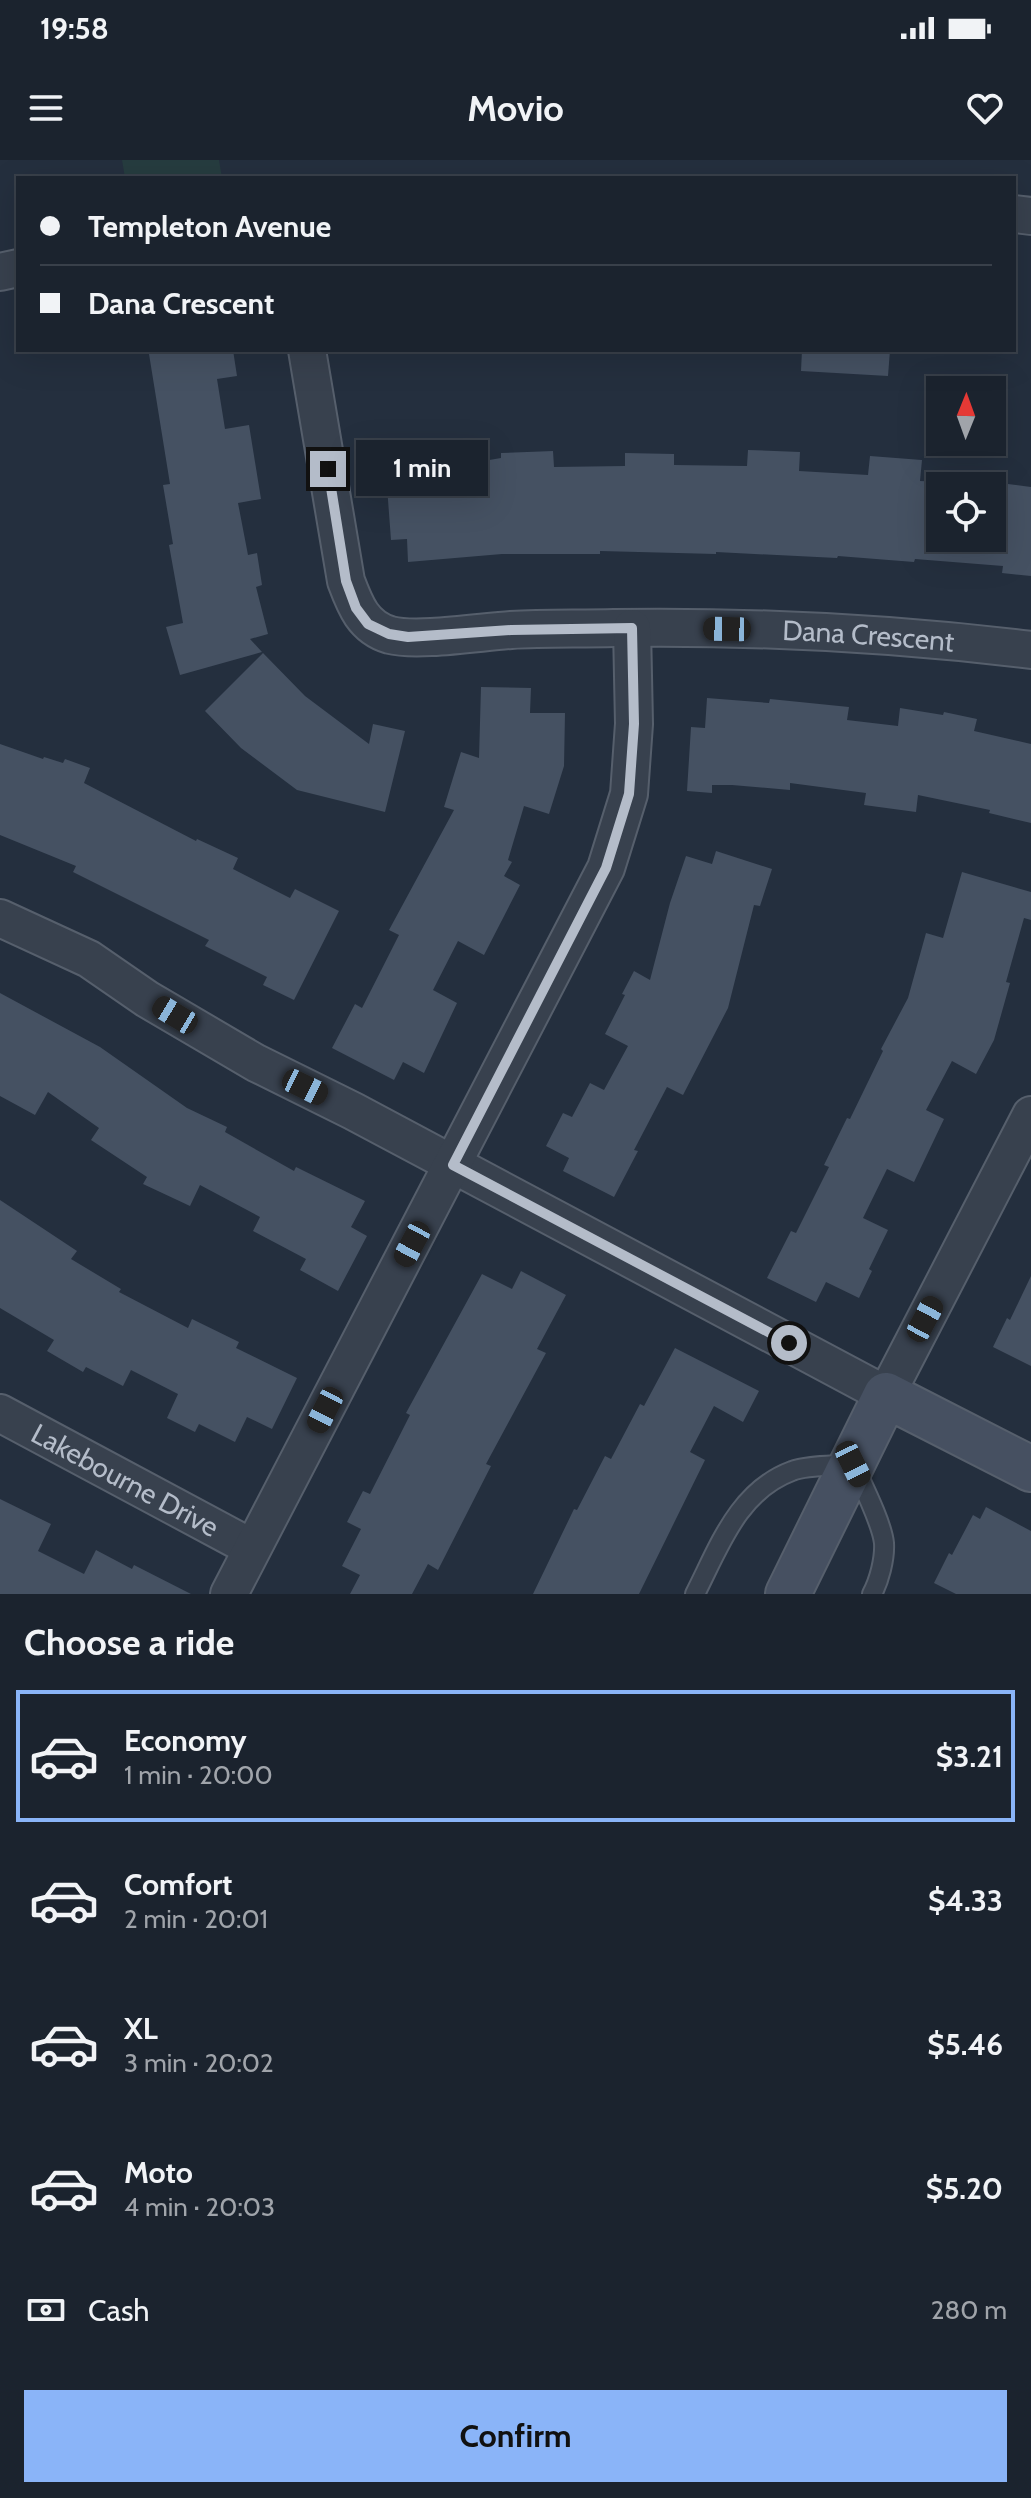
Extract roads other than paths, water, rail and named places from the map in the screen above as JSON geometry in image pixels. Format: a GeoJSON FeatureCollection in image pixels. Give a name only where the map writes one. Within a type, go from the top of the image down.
{"type":"FeatureCollection","features":[{"type":"Feature","properties":{"kind":"street","name":"Dana Crescent"},"geometry":{"type":"LineString","coordinates":[[307,352],[346,581],[356,608],[368,624],[389,634],[408,637],[511,630],[632,628],[820,631],[910,636],[1031,650]]}},
{"type":"Feature","properties":{"kind":"street"},"geometry":{"type":"LineString","coordinates":[[229,1594],[606,868],[629,794],[634,724],[632,628]]}},
{"type":"Feature","properties":{"kind":"street"},"geometry":{"type":"LineString","coordinates":[[0,918],[89,959],[147,999],[256,1063],[353,1111],[1031,1469]]}},
{"type":"Feature","properties":{"kind":"street"},"geometry":{"type":"LineString","coordinates":[[788,1594],[886,1395],[1031,1115]]}},
{"type":"Feature","properties":{"kind":"street","name":"Lakebourne Drive"},"geometry":{"type":"LineString","coordinates":[[0,1413],[252,1548]]}},
{"type":"Feature","properties":{"kind":"lane"},"geometry":{"type":"LineString","coordinates":[[695,1594],[737,1513],[760,1489],[793,1470],[853,1464],[870,1500],[884,1543],[878,1584],[872,1594]]}}]}
